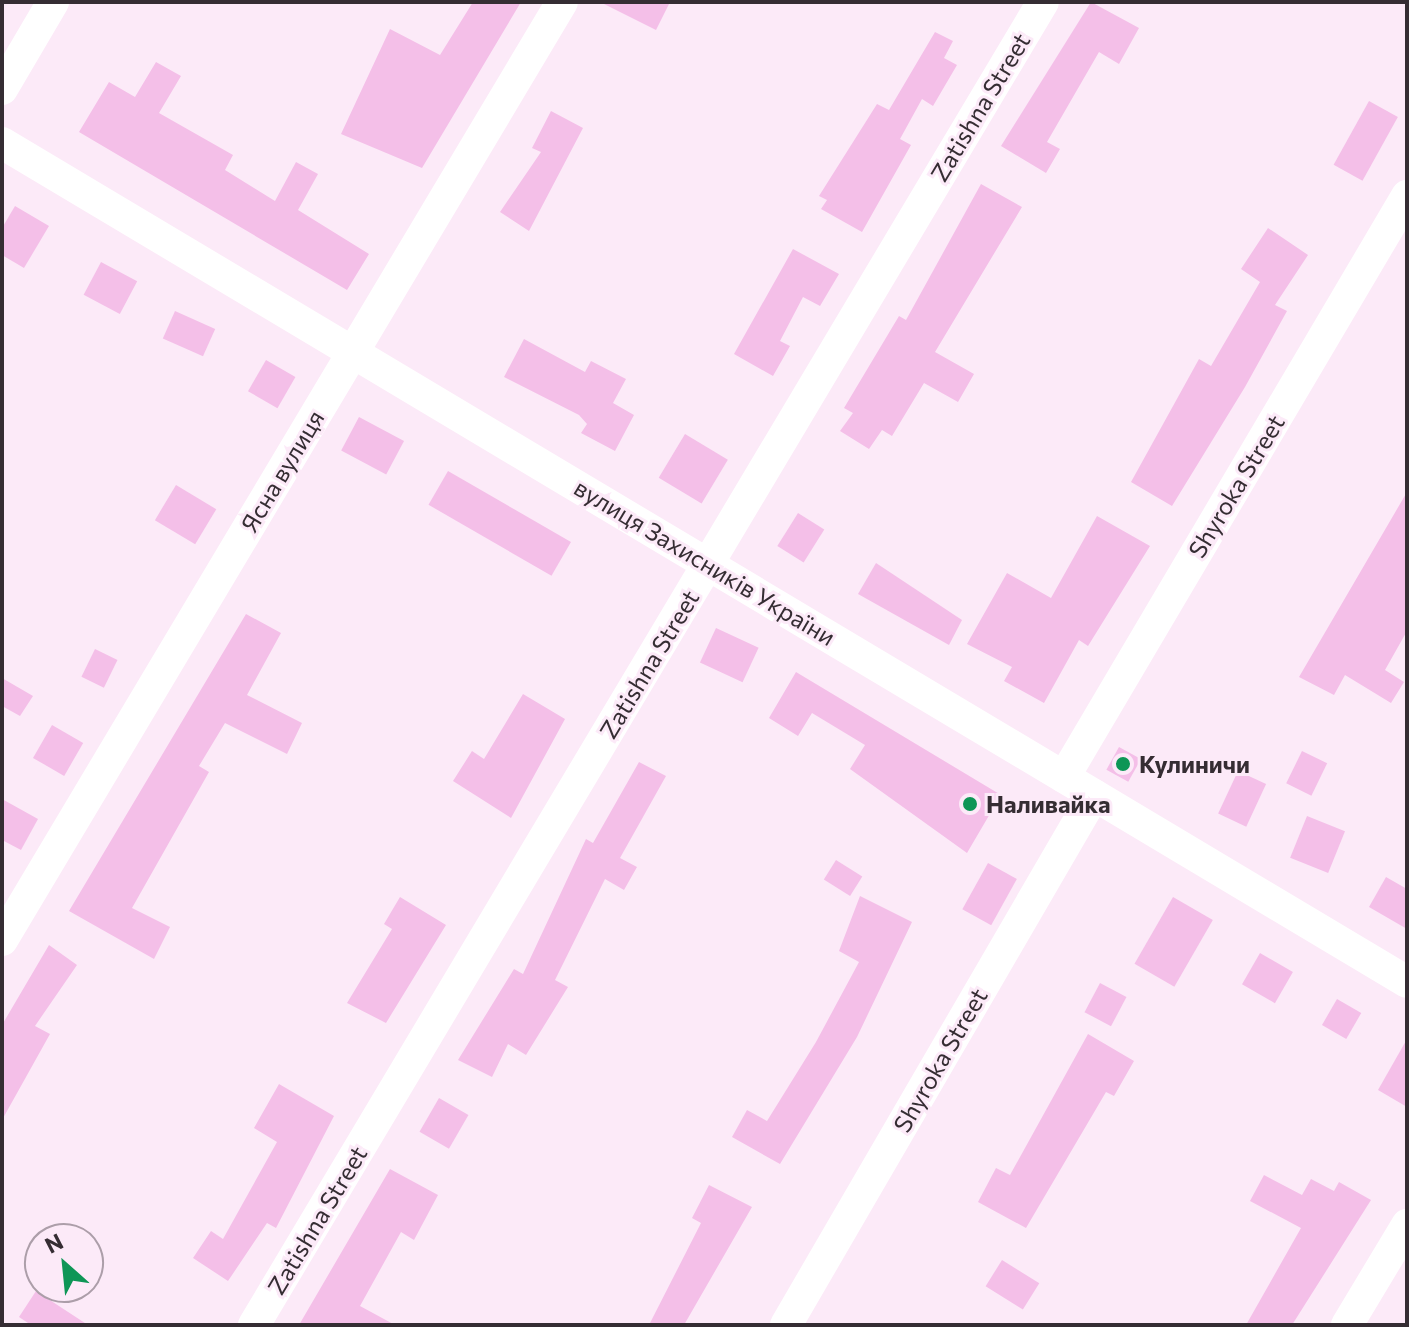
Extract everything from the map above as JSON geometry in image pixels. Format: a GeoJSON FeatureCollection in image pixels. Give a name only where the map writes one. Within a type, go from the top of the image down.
{"type":"FeatureCollection","features":[{"type":"Feature","properties":{"kind":"street"},"geometry":{"type":"LineString","coordinates":[[2,89],[53,2]]}},
{"type":"Feature","properties":{"kind":"street","name":"Ясна вулиця"},"geometry":{"type":"LineString","coordinates":[[2,940],[562,2]]}},
{"type":"Feature","properties":{"kind":"street","name":"Zatishna Street"},"geometry":{"type":"LineString","coordinates":[[254,1325],[1043,2]]}},
{"type":"Feature","properties":{"kind":"street","name":"вулиця Захисників України"},"geometry":{"type":"LineString","coordinates":[[2,143],[1407,982]]}},
{"type":"Feature","properties":{"kind":"street","name":"Shyroka Street"},"geometry":{"type":"LineString","coordinates":[[1064,777],[1407,196]]}},
{"type":"Feature","properties":{"kind":"street","name":"Shyroka Street"},"geometry":{"type":"LineString","coordinates":[[786,1325],[1094,795]]}},
{"type":"Feature","properties":{"kind":"street"},"geometry":{"type":"LineString","coordinates":[[1347,1325],[1407,1225]]}},
{"type":"Feature","properties":{"kind":"building"},"geometry":{"type":"Polygon","coordinates":[[[473,2],[521,2],[422,168],[341,134],[390,29],[440,55],[473,2]]]}},
{"type":"Feature","properties":{"kind":"building"},"geometry":{"type":"Polygon","coordinates":[[[600,2],[670,2],[656,30],[600,2]]]}},
{"type":"Feature","properties":{"kind":"building"},"geometry":{"type":"Polygon","coordinates":[[[1091,2],[1139,28],[1119,64],[1099,52],[1047,142],[1060,149],[1046,173],[1001,146],[1091,2]]]}},
{"type":"Feature","properties":{"kind":"building"},"geometry":{"type":"Polygon","coordinates":[[[935,32],[953,41],[944,58],[957,65],[933,106],[922,99],[900,139],[911,145],[862,232],[821,209],[827,200],[819,196],[877,104],[889,110],[935,32]]]}},
{"type":"Feature","properties":{"kind":"building"},"geometry":{"type":"Polygon","coordinates":[[[156,62],[181,76],[159,113],[233,155],[225,170],[275,201],[296,162],[318,174],[298,210],[369,254],[347,290],[79,132],[109,82],[135,97],[156,62]]]}},
{"type":"Feature","properties":{"kind":"building"},"geometry":{"type":"Polygon","coordinates":[[[1369,101],[1398,117],[1362,181],[1334,165],[1369,101]]]}},
{"type":"Feature","properties":{"kind":"building"},"geometry":{"type":"Polygon","coordinates":[[[551,111],[583,128],[529,231],[500,212],[541,152],[532,148],[551,111]]]}},
{"type":"Feature","properties":{"kind":"building"},"geometry":{"type":"Polygon","coordinates":[[[981,184],[1022,207],[935,352],[974,374],[958,402],[924,383],[892,436],[882,430],[869,449],[840,431],[853,413],[844,408],[899,316],[906,320],[981,184]]]}},
{"type":"Feature","properties":{"kind":"building"},"geometry":{"type":"Polygon","coordinates":[[[15,206],[49,226],[24,268],[2,255],[2,228],[15,206]]]}},
{"type":"Feature","properties":{"kind":"building"},"geometry":{"type":"Polygon","coordinates":[[[1268,228],[1308,255],[1275,305],[1287,311],[1245,387],[1172,506],[1131,482],[1199,359],[1211,366],[1260,282],[1241,269],[1268,228]]]}},
{"type":"Feature","properties":{"kind":"building"},"geometry":{"type":"Polygon","coordinates":[[[793,249],[839,274],[820,306],[803,297],[780,341],[790,346],[773,376],[734,354],[793,249]]]}},
{"type":"Feature","properties":{"kind":"building"},"geometry":{"type":"Polygon","coordinates":[[[101,262],[137,281],[120,314],[84,295],[101,262]]]}},
{"type":"Feature","properties":{"kind":"building"},"geometry":{"type":"Polygon","coordinates":[[[175,311],[215,329],[203,356],[163,338],[175,311]]]}},
{"type":"Feature","properties":{"kind":"building"},"geometry":{"type":"Polygon","coordinates":[[[524,339],[585,372],[591,361],[626,379],[613,403],[634,415],[615,451],[581,433],[587,424],[579,415],[504,377],[524,339]]]}},
{"type":"Feature","properties":{"kind":"building"},"geometry":{"type":"Polygon","coordinates":[[[266,360],[295,377],[277,408],[248,391],[266,360]]]}},
{"type":"Feature","properties":{"kind":"building"},"geometry":{"type":"Polygon","coordinates":[[[359,417],[404,441],[386,474],[341,451],[359,417]]]}},
{"type":"Feature","properties":{"kind":"building"},"geometry":{"type":"Polygon","coordinates":[[[685,434],[728,460],[702,503],[659,478],[685,434]]]}},
{"type":"Feature","properties":{"kind":"building"},"geometry":{"type":"Polygon","coordinates":[[[448,471],[571,542],[551,576],[428,505],[448,471]]]}},
{"type":"Feature","properties":{"kind":"building"},"geometry":{"type":"Polygon","coordinates":[[[176,485],[216,509],[195,544],[155,520],[176,485]]]}},
{"type":"Feature","properties":{"kind":"building"},"geometry":{"type":"Polygon","coordinates":[[[1407,492],[1407,631],[1385,670],[1404,682],[1391,703],[1345,675],[1334,695],[1299,677],[1407,492]]]}},
{"type":"Feature","properties":{"kind":"building"},"geometry":{"type":"Polygon","coordinates":[[[798,513],[824,529],[804,563],[777,546],[798,513]]]}},
{"type":"Feature","properties":{"kind":"building"},"geometry":{"type":"Polygon","coordinates":[[[1097,516],[1150,546],[1088,646],[1079,640],[1044,703],[1004,681],[1012,667],[967,644],[1007,573],[1051,598],[1097,516]]]}},
{"type":"Feature","properties":{"kind":"building"},"geometry":{"type":"Polygon","coordinates":[[[876,563],[962,620],[949,645],[858,594],[876,563]]]}},
{"type":"Feature","properties":{"kind":"building"},"geometry":{"type":"Polygon","coordinates":[[[246,614],[281,633],[247,695],[302,723],[287,754],[225,723],[199,766],[209,772],[132,908],[170,927],[154,959],[69,911],[246,614]]]}},
{"type":"Feature","properties":{"kind":"building"},"geometry":{"type":"Polygon","coordinates":[[[716,628],[759,648],[743,682],[700,662],[716,628]]]}},
{"type":"Feature","properties":{"kind":"building"},"geometry":{"type":"Polygon","coordinates":[[[95,649],[117,660],[104,688],[81,677],[95,649]]]}},
{"type":"Feature","properties":{"kind":"building"},"geometry":{"type":"Polygon","coordinates":[[[796,672],[1001,795],[967,853],[850,769],[865,745],[812,713],[798,736],[769,718],[796,672]]]}},
{"type":"Feature","properties":{"kind":"building"},"geometry":{"type":"Polygon","coordinates":[[[2,678],[33,696],[20,716],[2,706],[2,678]]]}},
{"type":"Feature","properties":{"kind":"building"},"geometry":{"type":"Polygon","coordinates":[[[523,694],[565,719],[511,818],[453,781],[472,751],[484,759],[523,694]]]}},
{"type":"Feature","properties":{"kind":"building"},"geometry":{"type":"Polygon","coordinates":[[[52,725],[83,743],[64,776],[33,758],[52,725]]]}},
{"type":"Feature","properties":{"kind":"building","name":"Кулиничи"},"geometry":{"type":"Polygon","coordinates":[[[1119,747],[1141,759],[1128,782],[1106,770],[1119,747]]]}},
{"type":"Feature","properties":{"kind":"building"},"geometry":{"type":"Polygon","coordinates":[[[1302,751],[1327,763],[1311,796],[1286,783],[1302,751]]]}},
{"type":"Feature","properties":{"kind":"building"},"geometry":{"type":"Polygon","coordinates":[[[639,762],[666,776],[620,858],[637,867],[624,890],[605,879],[555,980],[568,987],[526,1055],[508,1044],[492,1077],[458,1060],[514,969],[523,974],[586,839],[593,843],[639,762]]]}},
{"type":"Feature","properties":{"kind":"building"},"geometry":{"type":"Polygon","coordinates":[[[1238,771],[1266,784],[1246,827],[1218,814],[1238,771]]]}},
{"type":"Feature","properties":{"kind":"building"},"geometry":{"type":"Polygon","coordinates":[[[2,799],[38,819],[21,850],[2,840],[2,799]]]}},
{"type":"Feature","properties":{"kind":"building"},"geometry":{"type":"Polygon","coordinates":[[[1307,816],[1345,831],[1328,873],[1290,858],[1307,816]]]}},
{"type":"Feature","properties":{"kind":"building"},"geometry":{"type":"Polygon","coordinates":[[[836,860],[862,876],[850,896],[824,880],[836,860]]]}},
{"type":"Feature","properties":{"kind":"building"},"geometry":{"type":"Polygon","coordinates":[[[988,863],[1017,879],[991,925],[962,909],[988,863]]]}},
{"type":"Feature","properties":{"kind":"building"},"geometry":{"type":"Polygon","coordinates":[[[1386,877],[1407,889],[1407,929],[1369,907],[1386,877]]]}},
{"type":"Feature","properties":{"kind":"building"},"geometry":{"type":"Polygon","coordinates":[[[860,896],[912,922],[857,1037],[780,1164],[732,1137],[747,1110],[767,1121],[816,1042],[859,962],[839,951],[860,896]]]}},
{"type":"Feature","properties":{"kind":"building"},"geometry":{"type":"Polygon","coordinates":[[[400,897],[446,925],[386,1023],[347,1003],[392,929],[384,924],[400,897]]]}},
{"type":"Feature","properties":{"kind":"building"},"geometry":{"type":"Polygon","coordinates":[[[1173,897],[1213,920],[1174,987],[1134,964],[1173,897]]]}},
{"type":"Feature","properties":{"kind":"building"},"geometry":{"type":"Polygon","coordinates":[[[49,945],[77,965],[35,1026],[50,1034],[2,1120],[2,1025],[49,945]]]}},
{"type":"Feature","properties":{"kind":"building"},"geometry":{"type":"Polygon","coordinates":[[[1260,953],[1293,972],[1275,1003],[1242,984],[1260,953]]]}},
{"type":"Feature","properties":{"kind":"building"},"geometry":{"type":"Polygon","coordinates":[[[1100,983],[1126,997],[1111,1026],[1085,1012],[1100,983]]]}},
{"type":"Feature","properties":{"kind":"building"},"geometry":{"type":"Polygon","coordinates":[[[1337,999],[1361,1013],[1346,1039],[1322,1025],[1337,999]]]}},
{"type":"Feature","properties":{"kind":"building"},"geometry":{"type":"Polygon","coordinates":[[[1088,1034],[1134,1061],[1114,1096],[1106,1092],[1026,1228],[978,1202],[996,1168],[1010,1175],[1088,1034]]]}},
{"type":"Feature","properties":{"kind":"building"},"geometry":{"type":"Polygon","coordinates":[[[1407,1039],[1407,1107],[1378,1090],[1407,1039]]]}},
{"type":"Feature","properties":{"kind":"building"},"geometry":{"type":"Polygon","coordinates":[[[279,1084],[334,1116],[276,1228],[267,1223],[228,1281],[193,1258],[211,1231],[223,1239],[277,1142],[254,1128],[279,1084]]]}},
{"type":"Feature","properties":{"kind":"building"},"geometry":{"type":"Polygon","coordinates":[[[439,1098],[468,1115],[449,1149],[419,1132],[439,1098]]]}},
{"type":"Feature","properties":{"kind":"building"},"geometry":{"type":"Polygon","coordinates":[[[390,1169],[438,1195],[414,1240],[401,1232],[360,1306],[395,1325],[299,1325],[390,1169]]]}},
{"type":"Feature","properties":{"kind":"building"},"geometry":{"type":"Polygon","coordinates":[[[1264,1175],[1302,1195],[1311,1179],[1334,1191],[1339,1182],[1371,1200],[1292,1325],[1246,1325],[1301,1228],[1250,1201],[1264,1175]]]}},
{"type":"Feature","properties":{"kind":"building"},"geometry":{"type":"Polygon","coordinates":[[[709,1185],[752,1207],[684,1325],[649,1325],[701,1223],[692,1218],[709,1185]]]}},
{"type":"Feature","properties":{"kind":"building"},"geometry":{"type":"Polygon","coordinates":[[[1002,1260],[1039,1283],[1023,1310],[986,1286],[1002,1260]]]}},
{"type":"Feature","properties":{"kind":"building"},"geometry":{"type":"Polygon","coordinates":[[[28,1303],[54,1303],[88,1325],[31,1325],[19,1317],[28,1303]]]}},
{"type":"Feature","properties":{"kind":"place","name":"Кулиничи"},"geometry":{"type":"Point","coordinates":[1123,764]}},
{"type":"Feature","properties":{"kind":"place","name":"Наливайка"},"geometry":{"type":"Point","coordinates":[970,804]}}]}
